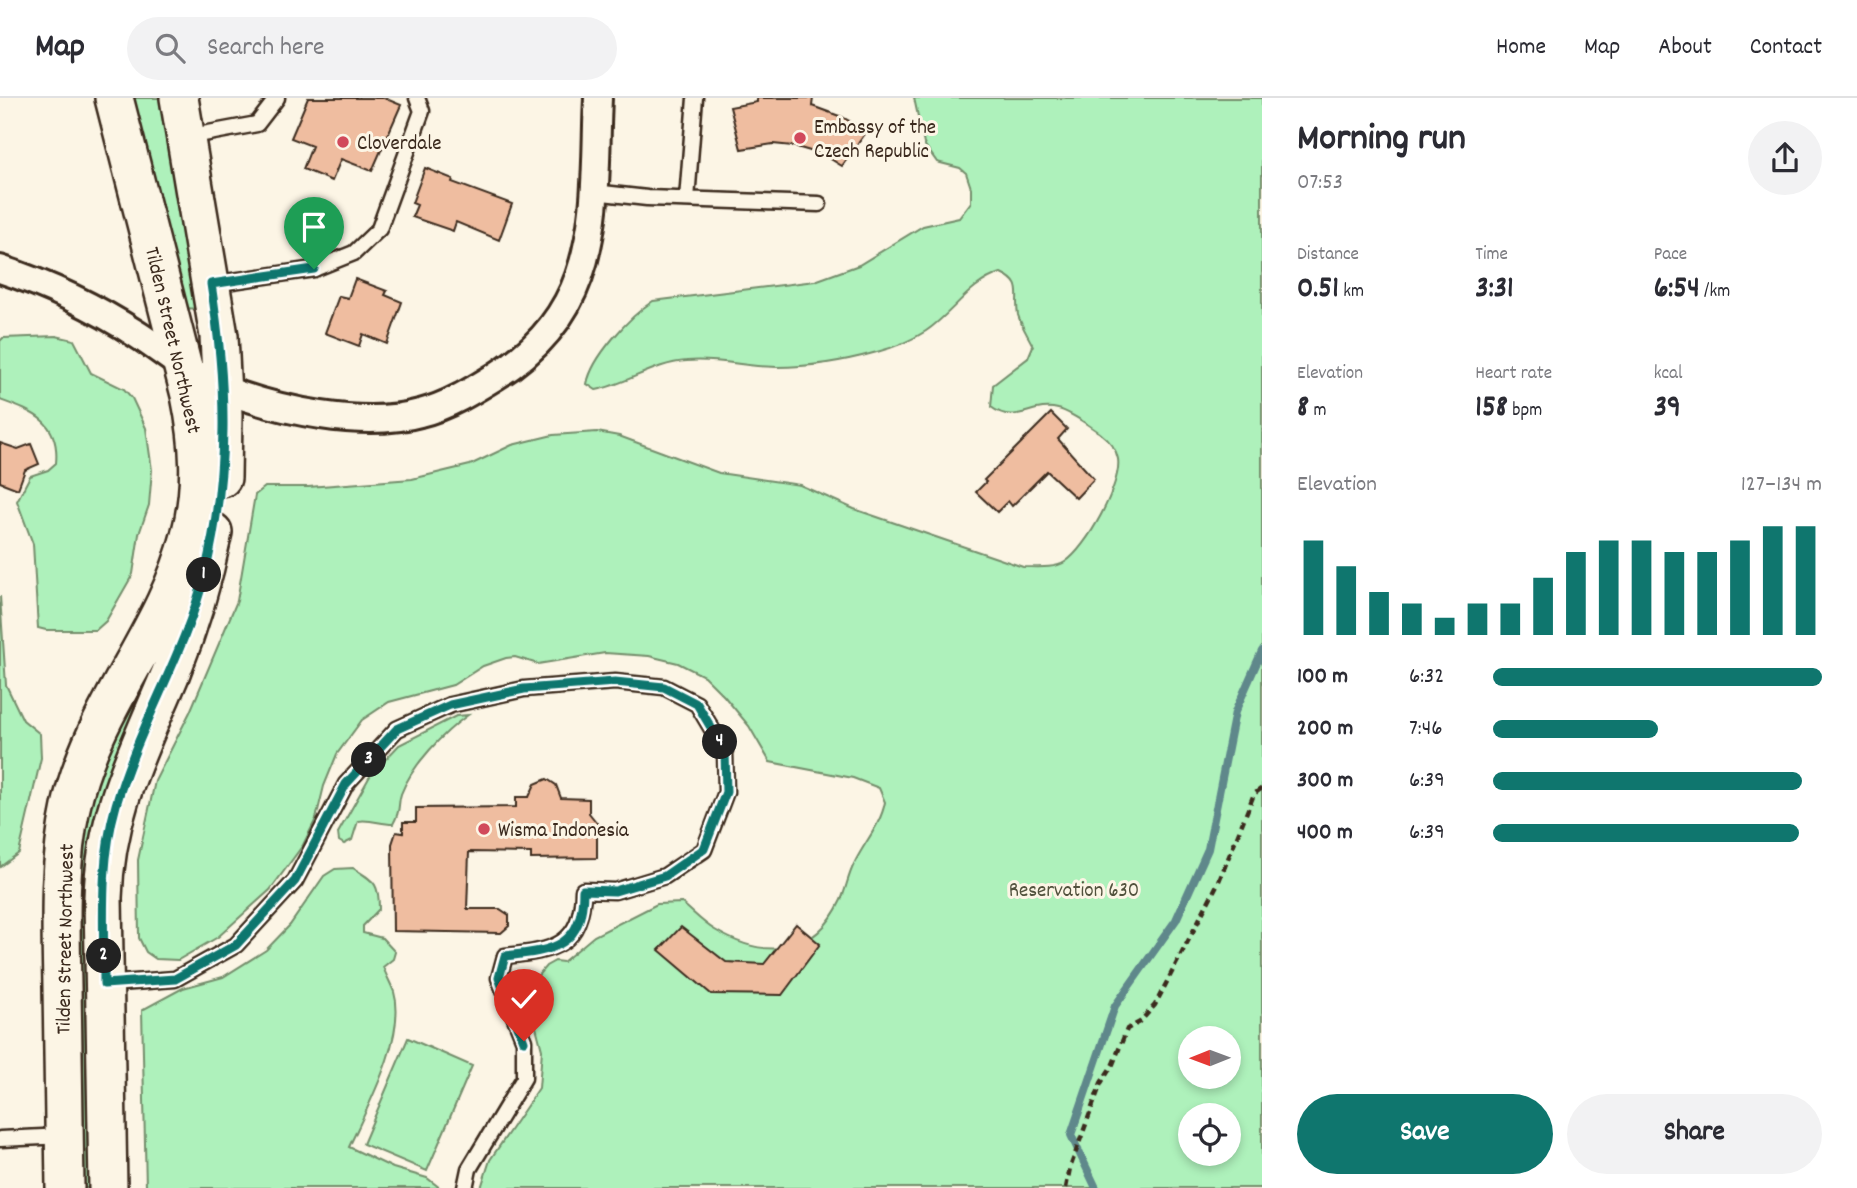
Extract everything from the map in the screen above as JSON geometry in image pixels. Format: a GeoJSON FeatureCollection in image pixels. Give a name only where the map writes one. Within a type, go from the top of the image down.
{"type":"FeatureCollection","features":[{"type":"Feature","properties":{"kind":"street","name":"Tilden Street Northwest"},"geometry":{"type":"LineString","coordinates":[[108,1188],[104,874],[110,830],[164,641],[197,504],[200,468],[198,430],[184,367],[114,98]]}},
{"type":"Feature","properties":{"kind":"street","name":"Tilden Street Northwest"},"geometry":{"type":"LineString","coordinates":[[65,1188],[61,908],[67,824],[76,786],[100,721],[164,641],[204,574],[223,469],[219,336],[179,98]]}},
{"type":"Feature","properties":{"kind":"street"},"geometry":{"type":"LineString","coordinates":[[0,270],[61,292],[87,305],[222,388],[264,401],[333,416],[363,418],[419,414],[478,387],[520,359],[547,332],[564,309],[578,279],[589,238],[598,98]]}},
{"type":"Feature","properties":{"kind":"lane"},"geometry":{"type":"LineString","coordinates":[[186,138],[257,124],[277,98]]}},
{"type":"Feature","properties":{"kind":"lane"},"geometry":{"type":"LineString","coordinates":[[211,284],[314,269],[354,253],[379,229],[422,111],[417,98]]}},
{"type":"Feature","properties":{"kind":"lane"},"geometry":{"type":"LineString","coordinates":[[687,199],[695,98]]}},
{"type":"Feature","properties":{"kind":"lane"},"geometry":{"type":"LineString","coordinates":[[594,192],[819,204]]}},
{"type":"Feature","properties":{"kind":"lane"},"geometry":{"type":"LineString","coordinates":[[104,984],[175,979],[236,945],[295,881],[346,784],[397,729],[450,705],[524,689],[615,682],[664,687],[697,704],[725,751],[726,792],[704,849],[665,876],[615,891],[583,890],[583,914],[574,935],[540,952],[505,956],[499,978],[524,1041],[524,1078],[469,1169],[465,1188]]}},
{"type":"Feature","properties":{"kind":"lane"},"geometry":{"type":"LineString","coordinates":[[0,1139],[65,1136]]}},
{"type":"Feature","properties":{"kind":"path"},"geometry":{"type":"LineString","coordinates":[[1066,1188],[1070,1168],[1101,1083],[1113,1064],[1127,1029],[1140,1022],[1155,1005],[1219,881],[1254,794],[1262,788]]}},
{"type":"Feature","properties":{"kind":"green space"},"geometry":{"type":"Polygon","coordinates":[[[134,98],[171,98],[200,309],[183,308],[130,103],[134,98]]]}},
{"type":"Feature","properties":{"kind":"green space","name":"Reservation 630"},"geometry":{"type":"Polygon","coordinates":[[[914,98],[1262,98],[1262,1188],[481,1188],[490,1160],[539,1088],[542,1050],[529,1000],[534,980],[546,966],[555,961],[563,962],[594,936],[657,904],[682,903],[715,930],[752,946],[787,947],[803,942],[817,933],[830,919],[841,900],[854,864],[880,819],[885,802],[879,788],[853,778],[770,762],[749,726],[724,696],[704,676],[678,663],[649,656],[605,653],[538,664],[515,657],[506,658],[483,666],[453,685],[389,702],[362,720],[337,754],[324,786],[316,819],[303,845],[270,890],[218,937],[178,960],[156,959],[146,952],[139,938],[138,860],[155,781],[190,712],[237,601],[255,495],[265,487],[308,487],[412,479],[470,465],[512,445],[553,435],[597,432],[619,436],[719,473],[800,485],[854,509],[1023,567],[1050,567],[1061,564],[1083,544],[1101,515],[1114,484],[1118,459],[1114,448],[1103,435],[1063,411],[1040,408],[1008,414],[991,407],[993,385],[1028,358],[1033,346],[1018,315],[1016,286],[1001,273],[970,291],[926,331],[915,338],[877,352],[827,363],[789,367],[687,361],[663,366],[596,390],[587,384],[596,362],[613,338],[653,301],[815,281],[859,265],[923,226],[959,218],[971,202],[971,188],[966,173],[960,168],[937,162],[924,144],[914,98]]]}},
{"type":"Feature","properties":{"kind":"green space"},"geometry":{"type":"Polygon","coordinates":[[[56,336],[74,340],[91,373],[124,389],[132,398],[146,428],[152,470],[149,505],[139,534],[133,574],[106,621],[96,630],[38,628],[33,544],[17,501],[30,476],[48,470],[56,463],[54,437],[42,420],[0,400],[0,341],[3,338],[56,336]]]}},
{"type":"Feature","properties":{"kind":"green space"},"geometry":{"type":"Polygon","coordinates":[[[0,596],[6,685],[23,720],[40,734],[41,758],[19,853],[0,867],[0,596]]]}},
{"type":"Feature","properties":{"kind":"green space"},"geometry":{"type":"Polygon","coordinates":[[[153,648],[168,657],[116,784],[104,1188],[77,1188],[72,895],[93,774],[153,648]]]}},
{"type":"Feature","properties":{"kind":"green space"},"geometry":{"type":"Polygon","coordinates":[[[468,715],[439,740],[413,772],[401,794],[393,824],[358,821],[352,840],[344,844],[339,841],[338,833],[370,776],[399,745],[456,716],[468,715]]]}},
{"type":"Feature","properties":{"kind":"green space"},"geometry":{"type":"Polygon","coordinates":[[[353,868],[371,880],[377,888],[379,909],[363,926],[363,933],[382,938],[395,952],[393,959],[383,967],[394,992],[397,1009],[395,1029],[383,1071],[349,1147],[393,1168],[427,1178],[440,1188],[146,1188],[142,1010],[183,988],[223,977],[266,950],[290,925],[324,876],[335,869],[353,868]]]}},
{"type":"Feature","properties":{"kind":"green space"},"geometry":{"type":"Polygon","coordinates":[[[408,1038],[472,1066],[427,1171],[363,1144],[408,1038]]]}},
{"type":"Feature","properties":{"kind":"building","name":"Cloverdale"},"geometry":{"type":"Polygon","coordinates":[[[308,98],[384,98],[401,105],[372,171],[341,159],[332,181],[303,169],[312,146],[291,138],[308,98]]]}},
{"type":"Feature","properties":{"kind":"building","name":"Embassy of the Czech Republic"},"geometry":{"type":"Polygon","coordinates":[[[757,98],[813,98],[812,106],[842,117],[867,131],[842,166],[824,155],[793,146],[773,144],[741,149],[730,107],[757,102],[757,98]]]}},
{"type":"Feature","properties":{"kind":"building"},"geometry":{"type":"Polygon","coordinates":[[[425,168],[453,179],[452,182],[512,204],[499,240],[456,222],[453,231],[412,217],[417,205],[412,203],[425,168]]]}},
{"type":"Feature","properties":{"kind":"building"},"geometry":{"type":"Polygon","coordinates":[[[355,279],[387,291],[385,295],[402,302],[387,344],[363,334],[359,346],[325,333],[339,296],[348,298],[355,279]]]}},
{"type":"Feature","properties":{"kind":"building"},"geometry":{"type":"Polygon","coordinates":[[[1051,413],[1067,429],[1058,439],[1094,479],[1076,498],[1047,471],[1012,506],[1008,501],[997,512],[976,492],[986,482],[984,480],[1051,413]]]}},
{"type":"Feature","properties":{"kind":"building"},"geometry":{"type":"Polygon","coordinates":[[[0,443],[18,449],[31,444],[39,464],[25,470],[18,489],[0,482],[0,443]]]}},
{"type":"Feature","properties":{"kind":"building"},"geometry":{"type":"Polygon","coordinates":[[[547,779],[556,785],[561,798],[589,799],[589,813],[597,823],[597,858],[531,859],[531,853],[469,852],[467,909],[500,909],[509,915],[509,926],[501,933],[393,931],[392,844],[396,832],[403,833],[403,822],[416,822],[416,808],[516,807],[516,797],[529,797],[535,784],[547,779]]]}},
{"type":"Feature","properties":{"kind":"building"},"geometry":{"type":"Polygon","coordinates":[[[796,924],[820,944],[782,995],[711,994],[659,950],[681,927],[726,962],[764,964],[796,924]]]}},
{"type":"Feature","properties":{"kind":"waterway"},"geometry":{"type":"LineString","coordinates":[[1096,1188],[1071,1135],[1115,1006],[1176,920],[1208,849],[1235,712],[1262,651]]}},
{"type":"Feature","properties":{"kind":"place","name":"Embassy of the Czech Republic"},"geometry":{"type":"Point","coordinates":[800,138]}},
{"type":"Feature","properties":{"kind":"place","name":"Cloverdale"},"geometry":{"type":"Point","coordinates":[343,142]}},
{"type":"Feature","properties":{"kind":"place","name":"Wisma Indonesia"},"geometry":{"type":"Point","coordinates":[484,829]}},
{"type":"Feature","properties":{"kind":"route"},"geometry":{"type":"LineString","coordinates":[[314,269],[211,284],[219,336],[223,415],[223,469],[220,492],[204,574],[190,624],[124,781],[110,830],[103,898],[104,984],[175,979],[236,945],[295,881],[346,784],[397,729],[450,705],[524,689],[615,682],[664,687],[697,704],[725,751],[726,792],[704,849],[665,876],[615,891],[583,890],[583,914],[574,935],[540,952],[505,956],[499,978],[524,1041]]}}]}
